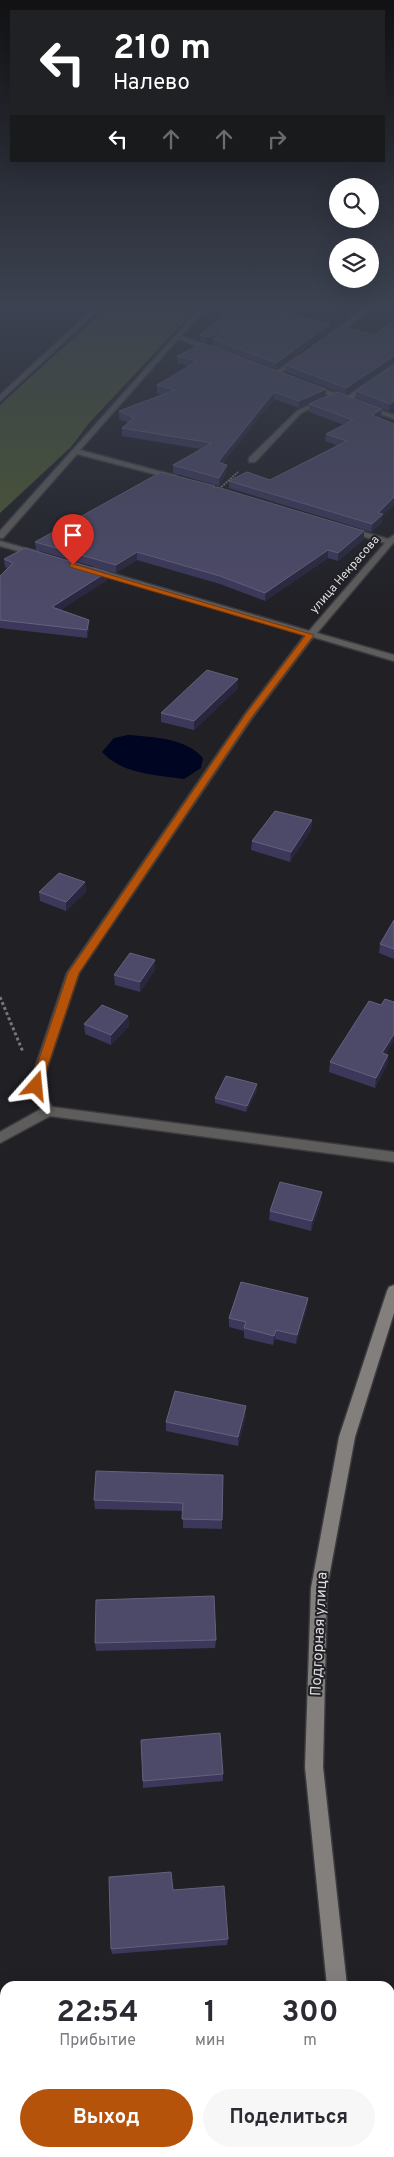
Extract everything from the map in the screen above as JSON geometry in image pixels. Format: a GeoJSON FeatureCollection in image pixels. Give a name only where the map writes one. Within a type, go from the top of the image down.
{"type":"FeatureCollection","features":[{"type":"Feature","properties":{"kind":"main road","name":"Подгорная улица"},"geometry":{"type":"LineString","coordinates":[[336,1981],[314,1767],[319,1588],[347,1437],[394,1291]]}},
{"type":"Feature","properties":{"kind":"street"},"geometry":{"type":"LineString","coordinates":[[0,536],[113,409]]}},
{"type":"Feature","properties":{"kind":"street"},"geometry":{"type":"LineString","coordinates":[[252,460],[299,412],[307,409]]}},
{"type":"Feature","properties":{"kind":"street"},"geometry":{"type":"LineString","coordinates":[[370,409],[394,417]]}},
{"type":"Feature","properties":{"kind":"street"},"geometry":{"type":"LineString","coordinates":[[75,451],[218,490]]}},
{"type":"Feature","properties":{"kind":"street"},"geometry":{"type":"LineString","coordinates":[[342,527],[392,539]]}},
{"type":"Feature","properties":{"kind":"street","name":"улица Некрасова"},"geometry":{"type":"LineString","coordinates":[[36,1086],[73,973],[248,716],[310,635],[392,539]]}},
{"type":"Feature","properties":{"kind":"street"},"geometry":{"type":"LineString","coordinates":[[0,543],[47,557]]}},
{"type":"Feature","properties":{"kind":"street"},"geometry":{"type":"LineString","coordinates":[[84,568],[394,658]]}},
{"type":"Feature","properties":{"kind":"street"},"geometry":{"type":"LineString","coordinates":[[36,1086],[48,1111]]}},
{"type":"Feature","properties":{"kind":"street"},"geometry":{"type":"LineString","coordinates":[[0,1138],[48,1111],[394,1157]]}},
{"type":"Feature","properties":{"kind":"path"},"geometry":{"type":"LineString","coordinates":[[218,490],[252,460]]}},
{"type":"Feature","properties":{"kind":"path"},"geometry":{"type":"LineString","coordinates":[[0,997],[36,1086]]}},
{"type":"Feature","properties":{"kind":"green space"},"geometry":{"type":"Polygon","coordinates":[[[0,409],[102,409],[71,447],[0,513],[0,409]]]}},
{"type":"Feature","properties":{"kind":"water"},"geometry":{"type":"Polygon","coordinates":[[[128,735],[168,740],[188,746],[203,758],[201,768],[184,779],[151,774],[119,765],[102,752],[114,738],[128,735]]]}},
{"type":"Feature","properties":{"kind":"building"},"geometry":{"type":"Polygon","coordinates":[[[125,409],[261,409],[218,462],[227,465],[219,478],[173,465],[212,443],[122,428],[134,418],[119,411],[125,409]]]}},
{"type":"Feature","properties":{"kind":"building"},"geometry":{"type":"Polygon","coordinates":[[[322,409],[381,409],[372,415],[394,424],[394,497],[378,513],[383,514],[372,524],[229,481],[247,472],[270,480],[347,441],[326,434],[353,420],[322,409]]]}},
{"type":"Feature","properties":{"kind":"building"},"geometry":{"type":"Polygon","coordinates":[[[161,472],[215,486],[213,488],[217,487],[364,531],[338,553],[328,550],[265,593],[220,576],[137,552],[116,565],[35,542],[161,472]]]}},
{"type":"Feature","properties":{"kind":"building"},"geometry":{"type":"Polygon","coordinates":[[[25,548],[107,572],[52,607],[89,620],[87,630],[0,620],[0,576],[13,563],[4,559],[25,548]]]}},
{"type":"Feature","properties":{"kind":"building"},"geometry":{"type":"Polygon","coordinates":[[[207,670],[238,679],[194,721],[161,713],[207,670]]]}},
{"type":"Feature","properties":{"kind":"building"},"geometry":{"type":"Polygon","coordinates":[[[275,811],[312,820],[291,852],[252,841],[275,811]]]}},
{"type":"Feature","properties":{"kind":"building"},"geometry":{"type":"Polygon","coordinates":[[[59,873],[85,882],[66,902],[39,892],[59,873]]]}},
{"type":"Feature","properties":{"kind":"building"},"geometry":{"type":"Polygon","coordinates":[[[394,920],[394,949],[380,944],[394,920]]]}},
{"type":"Feature","properties":{"kind":"building"},"geometry":{"type":"Polygon","coordinates":[[[130,953],[155,960],[140,982],[114,975],[130,953]]]}},
{"type":"Feature","properties":{"kind":"building"},"geometry":{"type":"Polygon","coordinates":[[[385,999],[394,1002],[394,1034],[382,1053],[388,1055],[376,1078],[330,1062],[369,1001],[381,1005],[385,999]]]}},
{"type":"Feature","properties":{"kind":"building"},"geometry":{"type":"Polygon","coordinates":[[[102,1005],[128,1016],[111,1035],[84,1024],[102,1005]]]}},
{"type":"Feature","properties":{"kind":"building"},"geometry":{"type":"Polygon","coordinates":[[[226,1076],[257,1084],[247,1106],[215,1098],[226,1076]]]}},
{"type":"Feature","properties":{"kind":"building"},"geometry":{"type":"Polygon","coordinates":[[[280,1182],[322,1192],[312,1221],[270,1211],[280,1182]]]}},
{"type":"Feature","properties":{"kind":"building"},"geometry":{"type":"Polygon","coordinates":[[[241,1282],[308,1298],[297,1335],[276,1330],[274,1336],[244,1328],[246,1322],[229,1318],[241,1282]]]}},
{"type":"Feature","properties":{"kind":"building"},"geometry":{"type":"Polygon","coordinates":[[[175,1391],[246,1406],[238,1437],[166,1422],[175,1391]]]}},
{"type":"Feature","properties":{"kind":"building"},"geometry":{"type":"Polygon","coordinates":[[[96,1471],[223,1475],[222,1520],[182,1519],[183,1503],[94,1500],[96,1471]]]}},
{"type":"Feature","properties":{"kind":"building"},"geometry":{"type":"Polygon","coordinates":[[[214,1596],[216,1640],[95,1643],[96,1600],[214,1596]]]}},
{"type":"Feature","properties":{"kind":"building"},"geometry":{"type":"Polygon","coordinates":[[[220,1733],[223,1774],[143,1781],[141,1740],[220,1733]]]}},
{"type":"Feature","properties":{"kind":"building"},"geometry":{"type":"Polygon","coordinates":[[[171,1872],[173,1890],[224,1886],[228,1939],[111,1949],[109,1877],[171,1872]]]}},
{"type":"Feature","properties":{"kind":"route"},"geometry":{"type":"LineString","coordinates":[[36,1086],[73,973],[248,716],[310,635],[73,565]]}}]}
